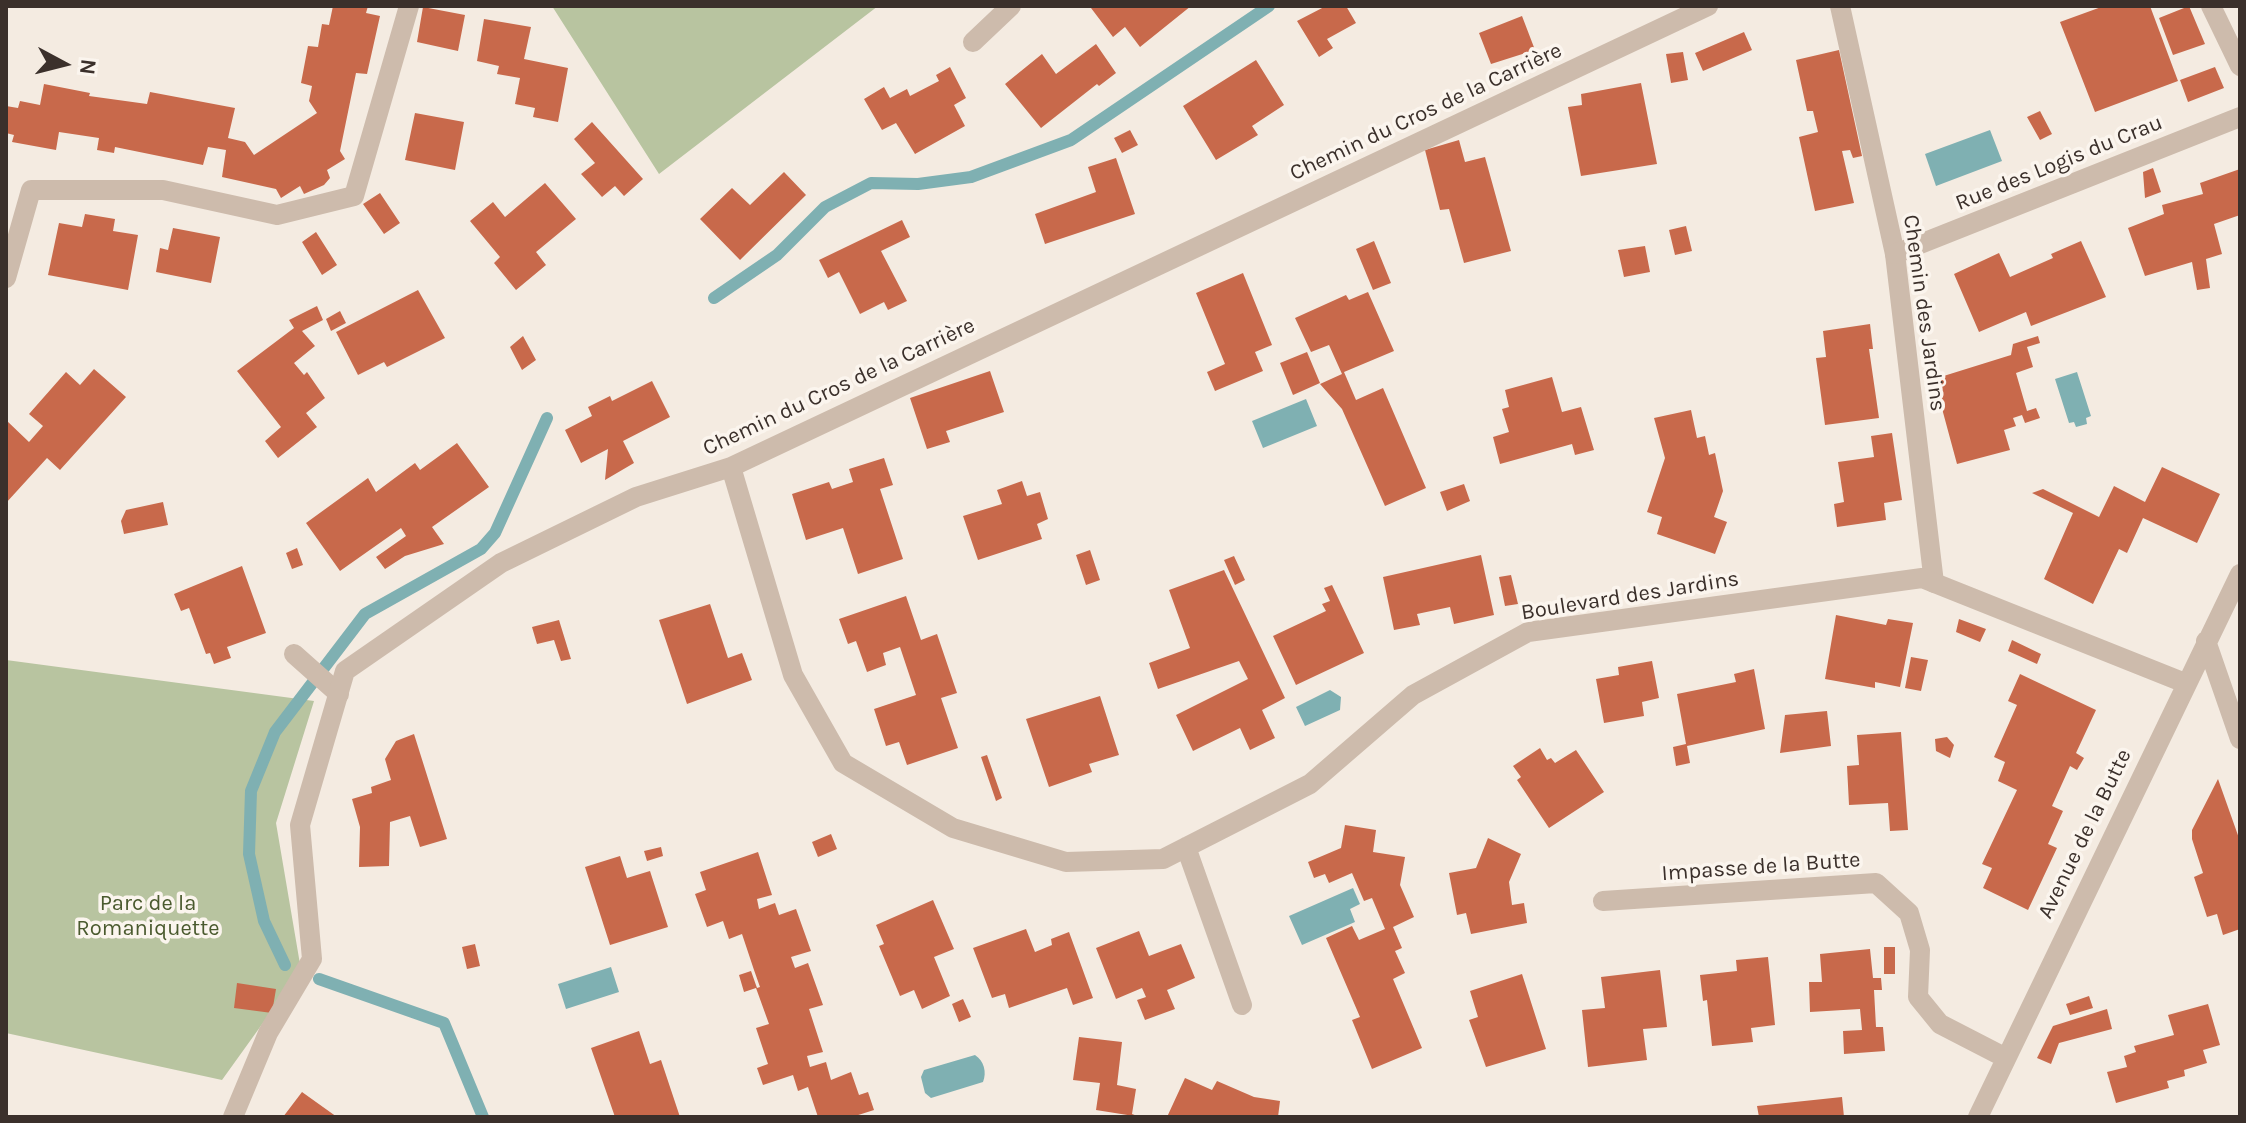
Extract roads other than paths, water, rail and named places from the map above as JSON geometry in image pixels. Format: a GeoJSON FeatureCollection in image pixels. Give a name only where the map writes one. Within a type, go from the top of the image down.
{"type":"FeatureCollection","features":[{"type":"Feature","properties":{"kind":"street"},"geometry":{"type":"LineString","coordinates":[[973,42],[1011,6]]}},
{"type":"Feature","properties":{"kind":"street","name":"Chemin du Cros de la Carrière"},"geometry":{"type":"LineString","coordinates":[[233,1117],[268,1033],[312,959],[300,825],[345,671],[501,563],[636,497],[731,467],[1708,6]]}},
{"type":"Feature","properties":{"kind":"street","name":"Chemin des Jardins"},"geometry":{"type":"LineString","coordinates":[[1840,6],[1895,254],[1934,583]]}},
{"type":"Feature","properties":{"kind":"street"},"geometry":{"type":"LineString","coordinates":[[2211,6],[2240,66]]}},
{"type":"Feature","properties":{"kind":"street"},"geometry":{"type":"LineString","coordinates":[[6,278],[31,190],[163,190],[277,215],[354,196],[406,13]]}},
{"type":"Feature","properties":{"kind":"street","name":"Rue des Logis du Crau"},"geometry":{"type":"LineString","coordinates":[[1895,254],[2240,117]]}},
{"type":"Feature","properties":{"kind":"street","name":"Boulevard des Jardins"},"geometry":{"type":"LineString","coordinates":[[731,467],[793,675],[843,763],[953,828],[1066,862],[1163,859],[1310,784],[1413,695],[1528,632],[1922,578],[2185,683]]}},
{"type":"Feature","properties":{"kind":"street","name":"Avenue de la Butte"},"geometry":{"type":"LineString","coordinates":[[1978,1117],[2004,1057],[2240,574]]}},
{"type":"Feature","properties":{"kind":"street"},"geometry":{"type":"LineString","coordinates":[[2206,641],[2240,739]]}},
{"type":"Feature","properties":{"kind":"street"},"geometry":{"type":"LineString","coordinates":[[294,654],[339,694]]}},
{"type":"Feature","properties":{"kind":"street"},"geometry":{"type":"LineString","coordinates":[[1186,847],[1242,1005]]}},
{"type":"Feature","properties":{"kind":"street","name":"Impasse de la Butte"},"geometry":{"type":"LineString","coordinates":[[1603,901],[1876,883],[1909,913],[1920,950],[1918,997],[1940,1024],[2004,1057]]}},
{"type":"Feature","properties":{"kind":"water"},"geometry":{"type":"Polygon","coordinates":[[[1990,130],[2002,161],[1936,186],[1925,154],[1990,130]]]}},
{"type":"Feature","properties":{"kind":"water"},"geometry":{"type":"Polygon","coordinates":[[[2077,372],[2091,416],[2086,418],[2087,424],[2076,427],[2074,422],[2069,423],[2055,379],[2077,372]]]}},
{"type":"Feature","properties":{"kind":"water"},"geometry":{"type":"Polygon","coordinates":[[[1306,399],[1317,426],[1263,448],[1252,421],[1306,399]]]}},
{"type":"Feature","properties":{"kind":"water"},"geometry":{"type":"Polygon","coordinates":[[[1330,690],[1341,697],[1340,710],[1305,726],[1296,707],[1330,690]]]}},
{"type":"Feature","properties":{"kind":"water"},"geometry":{"type":"Polygon","coordinates":[[[1353,888],[1360,904],[1350,909],[1355,922],[1302,945],[1289,916],[1353,888]]]}},
{"type":"Feature","properties":{"kind":"water"},"geometry":{"type":"Polygon","coordinates":[[[611,967],[619,992],[566,1009],[558,984],[611,967]]]}},
{"type":"Feature","properties":{"kind":"water"},"geometry":{"type":"Polygon","coordinates":[[[975,1055],[984,1067],[983,1082],[931,1098],[925,1093],[921,1077],[924,1070],[975,1055]]]}},
{"type":"Feature","properties":{"kind":"waterway"},"geometry":{"type":"LineString","coordinates":[[714,298],[777,255],[825,207],[871,183],[918,184],[971,177],[1071,140],[1269,6]]}},
{"type":"Feature","properties":{"kind":"waterway"},"geometry":{"type":"LineString","coordinates":[[285,965],[264,921],[249,854],[251,791],[275,732],[365,614],[481,549],[495,533],[547,418]]}},
{"type":"Feature","properties":{"kind":"waterway"},"geometry":{"type":"LineString","coordinates":[[319,979],[444,1023],[483,1117]]}},
{"type":"Feature","properties":{"kind":"park label","name":"Parc de la Romaniquette"},"geometry":{"type":"Point","coordinates":[148,916]}}]}
